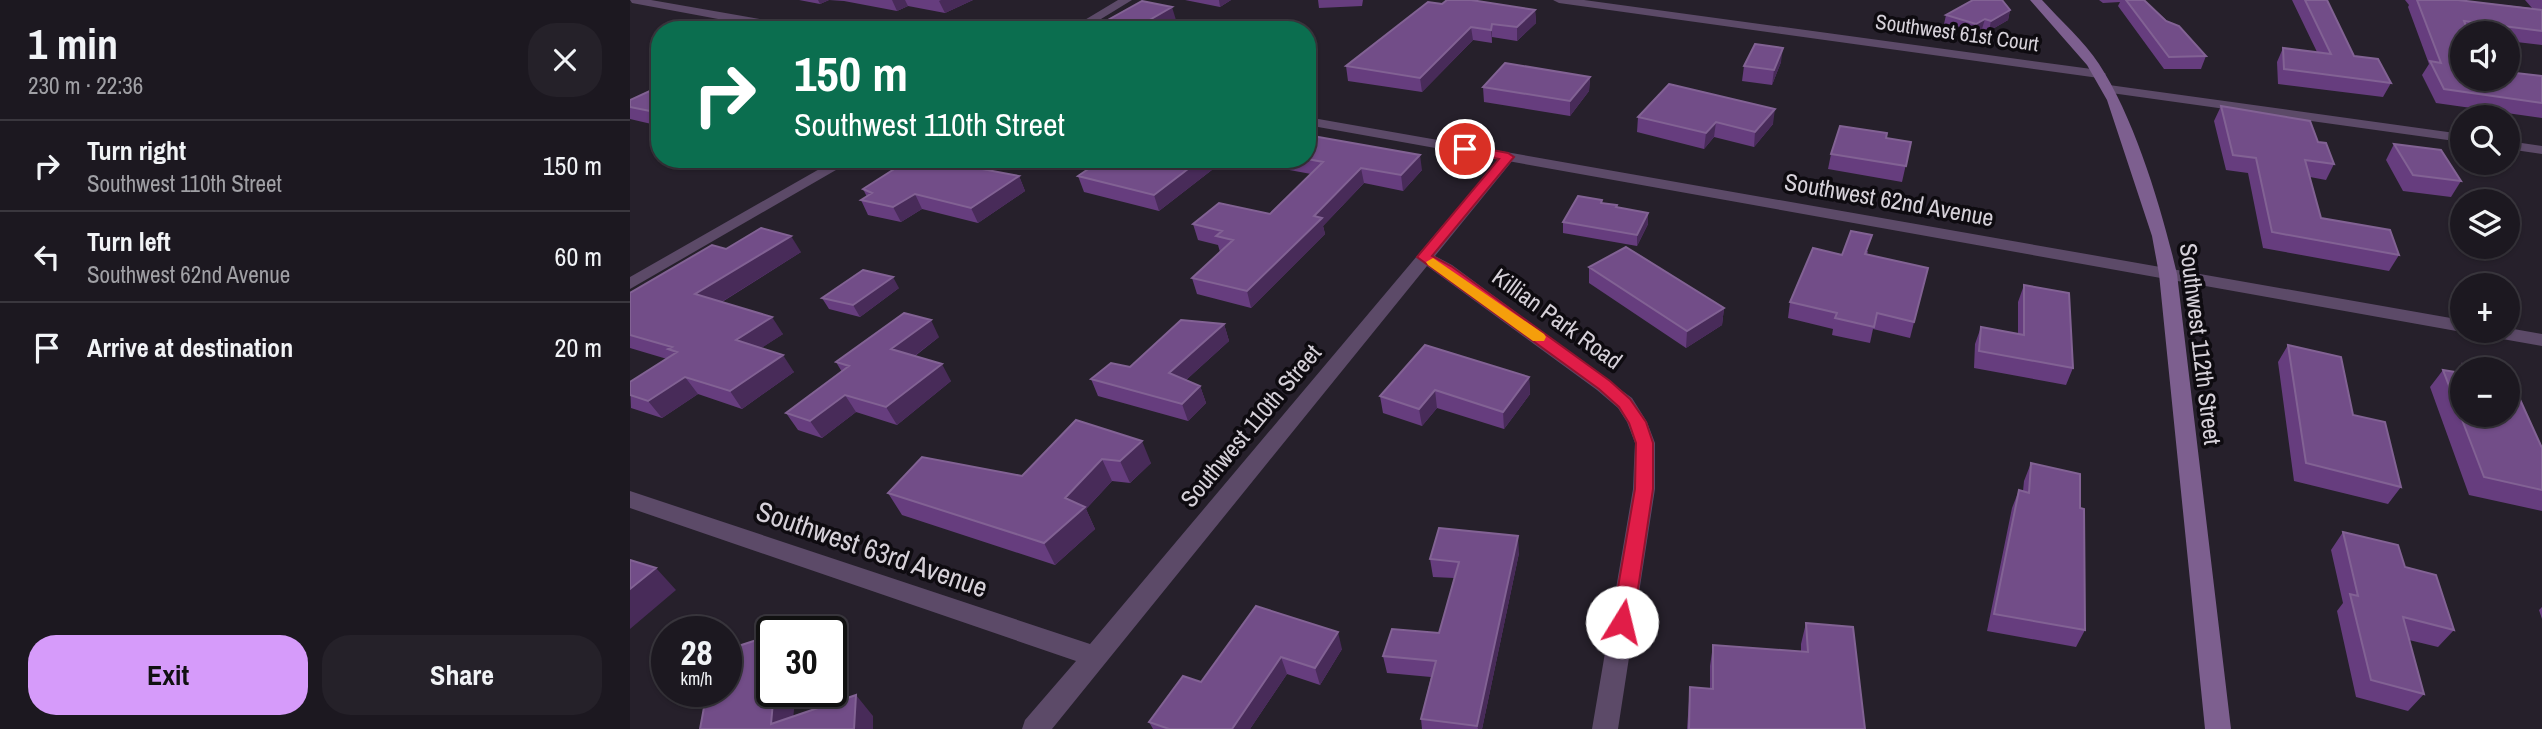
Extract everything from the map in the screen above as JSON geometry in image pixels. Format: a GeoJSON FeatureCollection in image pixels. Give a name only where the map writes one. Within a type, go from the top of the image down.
{"type":"FeatureCollection","features":[{"type":"Feature","properties":{"kind":"main road","name":"Southwest 112th Street"},"geometry":{"type":"LineString","coordinates":[[2036,0],[2109,89],[2146,192],[2168,274],[2218,729]]}},
{"type":"Feature","properties":{"kind":"street"},"geometry":{"type":"LineString","coordinates":[[632,0],[749,21]]}},
{"type":"Feature","properties":{"kind":"street"},"geometry":{"type":"LineString","coordinates":[[1090,21],[1126,0]]}},
{"type":"Feature","properties":{"kind":"street","name":"Southwest 61st Court"},"geometry":{"type":"LineString","coordinates":[[1559,0],[2099,74]]}},
{"type":"Feature","properties":{"kind":"street"},"geometry":{"type":"LineString","coordinates":[[2109,89],[2450,136]]}},
{"type":"Feature","properties":{"kind":"street","name":"Southwest 62nd Avenue"},"geometry":{"type":"LineString","coordinates":[[1316,123],[2450,324]]}},
{"type":"Feature","properties":{"kind":"street"},"geometry":{"type":"LineString","coordinates":[[2520,147],[2542,150]]}},
{"type":"Feature","properties":{"kind":"street","name":"Southwest 110th Street"},"geometry":{"type":"LineString","coordinates":[[1035,729],[1508,157]]}},
{"type":"Feature","properties":{"kind":"street"},"geometry":{"type":"LineString","coordinates":[[630,284],[832,168]]}},
{"type":"Feature","properties":{"kind":"street","name":"Killian Park Road"},"geometry":{"type":"LineString","coordinates":[[1424,257],[1446,269],[1604,385],[1625,403],[1637,422],[1645,443],[1644,489],[1605,729]]}},
{"type":"Feature","properties":{"kind":"street"},"geometry":{"type":"LineString","coordinates":[[2520,336],[2542,340]]}},
{"type":"Feature","properties":{"kind":"street","name":"Southwest 63rd Avenue"},"geometry":{"type":"LineString","coordinates":[[630,499],[1094,656]]}},
{"type":"Feature","properties":{"kind":"building"},"geometry":{"type":"Polygon","coordinates":[[[1447,0],[1471,0],[1535,10],[1517,27],[1492,24],[1491,30],[1471,27],[1420,78],[1346,66],[1428,2],[1442,4],[1447,0]]]}},
{"type":"Feature","properties":{"kind":"building"},"geometry":{"type":"Polygon","coordinates":[[[1973,0],[2002,0],[2010,10],[1991,21],[1985,19],[1976,24],[1946,15],[1973,0]]]}},
{"type":"Feature","properties":{"kind":"building"},"geometry":{"type":"Polygon","coordinates":[[[2126,0],[2144,0],[2166,21],[2179,26],[2206,56],[2169,57],[2126,0]]]}},
{"type":"Feature","properties":{"kind":"building"},"geometry":{"type":"Polygon","coordinates":[[[2305,0],[2327,0],[2354,56],[2378,59],[2391,83],[2284,69],[2283,48],[2331,54],[2305,0]]]}},
{"type":"Feature","properties":{"kind":"building"},"geometry":{"type":"Polygon","coordinates":[[[2417,0],[2458,0],[2542,10],[2542,31],[2520,28],[2520,21],[2450,21],[2450,90],[2444,89],[2430,61],[2441,63],[2417,0]]]}},
{"type":"Feature","properties":{"kind":"building"},"geometry":{"type":"Polygon","coordinates":[[[1142,1],[1172,7],[1148,21],[1106,21],[1142,1]]]}},
{"type":"Feature","properties":{"kind":"building"},"geometry":{"type":"Polygon","coordinates":[[[1755,44],[1783,48],[1774,70],[1744,66],[1755,44]]]}},
{"type":"Feature","properties":{"kind":"building"},"geometry":{"type":"Polygon","coordinates":[[[1505,63],[1590,77],[1570,101],[1483,87],[1505,63]]]}},
{"type":"Feature","properties":{"kind":"building"},"geometry":{"type":"Polygon","coordinates":[[[2520,73],[2542,76],[2542,103],[2458,91],[2520,91],[2520,73]]]}},
{"type":"Feature","properties":{"kind":"building"},"geometry":{"type":"Polygon","coordinates":[[[1669,84],[1775,109],[1755,132],[1716,122],[1706,133],[1638,117],[1669,84]]]}},
{"type":"Feature","properties":{"kind":"building"},"geometry":{"type":"Polygon","coordinates":[[[651,90],[651,111],[630,107],[630,100],[651,90]]]}},
{"type":"Feature","properties":{"kind":"building"},"geometry":{"type":"Polygon","coordinates":[[[2221,106],[2310,121],[2318,142],[2326,143],[2334,164],[2305,160],[2321,218],[2390,230],[2399,255],[2272,232],[2256,158],[2233,155],[2221,106]]]}},
{"type":"Feature","properties":{"kind":"building"},"geometry":{"type":"Polygon","coordinates":[[[1840,126],[1887,133],[1886,138],[1911,142],[1906,166],[1831,154],[1840,126]]]}},
{"type":"Feature","properties":{"kind":"building"},"geometry":{"type":"Polygon","coordinates":[[[1316,137],[1420,155],[1401,175],[1361,168],[1314,216],[1322,218],[1247,291],[1192,278],[1233,240],[1216,236],[1222,231],[1193,224],[1219,203],[1270,214],[1323,162],[1316,161],[1316,137]]]}},
{"type":"Feature","properties":{"kind":"building"},"geometry":{"type":"Polygon","coordinates":[[[2394,144],[2441,150],[2450,164],[2450,175],[2457,175],[2461,181],[2413,175],[2394,144]]]}},
{"type":"Feature","properties":{"kind":"building"},"geometry":{"type":"Polygon","coordinates":[[[896,168],[976,168],[1019,176],[971,208],[915,194],[893,207],[861,200],[872,193],[863,189],[896,168]]]}},
{"type":"Feature","properties":{"kind":"building"},"geometry":{"type":"Polygon","coordinates":[[[1090,168],[1189,168],[1154,195],[1078,176],[1090,168]]]}},
{"type":"Feature","properties":{"kind":"building"},"geometry":{"type":"Polygon","coordinates":[[[1578,196],[1648,213],[1637,235],[1563,222],[1578,196]]]}},
{"type":"Feature","properties":{"kind":"building"},"geometry":{"type":"Polygon","coordinates":[[[761,228],[791,236],[695,294],[772,317],[736,340],[783,355],[730,391],[685,377],[648,401],[630,395],[630,382],[677,352],[668,349],[672,347],[630,335],[630,293],[712,245],[726,249],[761,228]]]}},
{"type":"Feature","properties":{"kind":"building"},"geometry":{"type":"Polygon","coordinates":[[[1851,231],[1872,235],[1865,254],[1928,268],[1914,322],[1877,313],[1874,327],[1835,318],[1837,313],[1790,302],[1813,248],[1842,255],[1851,231]]]}},
{"type":"Feature","properties":{"kind":"building"},"geometry":{"type":"Polygon","coordinates":[[[1626,247],[1724,308],[1687,331],[1589,267],[1626,247]]]}},
{"type":"Feature","properties":{"kind":"building"},"geometry":{"type":"Polygon","coordinates":[[[863,270],[893,277],[853,305],[822,298],[863,270]]]}},
{"type":"Feature","properties":{"kind":"building"},"geometry":{"type":"Polygon","coordinates":[[[2024,285],[2069,293],[2073,368],[1979,351],[1981,327],[2024,335],[2024,285]]]}},
{"type":"Feature","properties":{"kind":"building"},"geometry":{"type":"Polygon","coordinates":[[[904,313],[931,320],[891,349],[942,364],[886,407],[845,395],[810,421],[786,413],[849,366],[836,362],[904,313]]]}},
{"type":"Feature","properties":{"kind":"building"},"geometry":{"type":"Polygon","coordinates":[[[1181,320],[1224,324],[1169,373],[1200,386],[1182,404],[1091,379],[1111,363],[1130,367],[1181,320]]]}},
{"type":"Feature","properties":{"kind":"building"},"geometry":{"type":"Polygon","coordinates":[[[1425,345],[1529,377],[1503,412],[1435,390],[1419,409],[1380,396],[1425,345]]]}},
{"type":"Feature","properties":{"kind":"building"},"geometry":{"type":"Polygon","coordinates":[[[2288,345],[2341,357],[2353,415],[2385,422],[2401,487],[2306,463],[2288,345]]]}},
{"type":"Feature","properties":{"kind":"building"},"geometry":{"type":"Polygon","coordinates":[[[2443,370],[2450,371],[2450,388],[2443,370]]]}},
{"type":"Feature","properties":{"kind":"building"},"geometry":{"type":"Polygon","coordinates":[[[2520,399],[2542,448],[2542,490],[2484,477],[2465,427],[2520,427],[2520,399]]]}},
{"type":"Feature","properties":{"kind":"building"},"geometry":{"type":"Polygon","coordinates":[[[1076,420],[1142,441],[1120,461],[1102,459],[1065,498],[1085,507],[1044,543],[888,493],[922,457],[1022,476],[1076,420]]]}},
{"type":"Feature","properties":{"kind":"building"},"geometry":{"type":"Polygon","coordinates":[[[2031,463],[2080,474],[2080,508],[2084,509],[2085,630],[1994,614],[2019,490],[2029,493],[2031,463]]]}},
{"type":"Feature","properties":{"kind":"building"},"geometry":{"type":"Polygon","coordinates":[[[1439,528],[1518,536],[1477,726],[1421,719],[1436,661],[1383,656],[1392,629],[1439,633],[1459,562],[1430,559],[1439,528]]]}},
{"type":"Feature","properties":{"kind":"building"},"geometry":{"type":"Polygon","coordinates":[[[2343,532],[2398,545],[2405,567],[2436,575],[2454,630],[2403,617],[2424,694],[2371,680],[2350,594],[2358,596],[2343,532]]]}},
{"type":"Feature","properties":{"kind":"building"},"geometry":{"type":"Polygon","coordinates":[[[630,560],[656,568],[630,589],[630,560]]]}},
{"type":"Feature","properties":{"kind":"building"},"geometry":{"type":"Polygon","coordinates":[[[1256,606],[1338,632],[1315,668],[1281,657],[1232,729],[1169,729],[1149,722],[1183,676],[1201,682],[1256,606]]]}},
{"type":"Feature","properties":{"kind":"building"},"geometry":{"type":"Polygon","coordinates":[[[1806,623],[1853,627],[1865,729],[1689,729],[1690,687],[1713,689],[1713,645],[1808,652],[1806,623]]]}},
{"type":"Feature","properties":{"kind":"building"},"geometry":{"type":"Polygon","coordinates":[[[756,640],[756,707],[773,707],[771,724],[821,707],[847,707],[847,698],[856,695],[854,729],[700,729],[704,707],[742,707],[742,645],[756,640]]]}},
{"type":"Feature","properties":{"kind":"slow traffic"},"geometry":{"type":"LineString","coordinates":[[1433,262],[1538,337]]}},
{"type":"Feature","properties":{"kind":"route"},"geometry":{"type":"LineString","coordinates":[[1465,149],[1508,157],[1424,257],[1446,269],[1604,385],[1625,403],[1637,422],[1645,443],[1644,489],[1622,622]]}}]}
